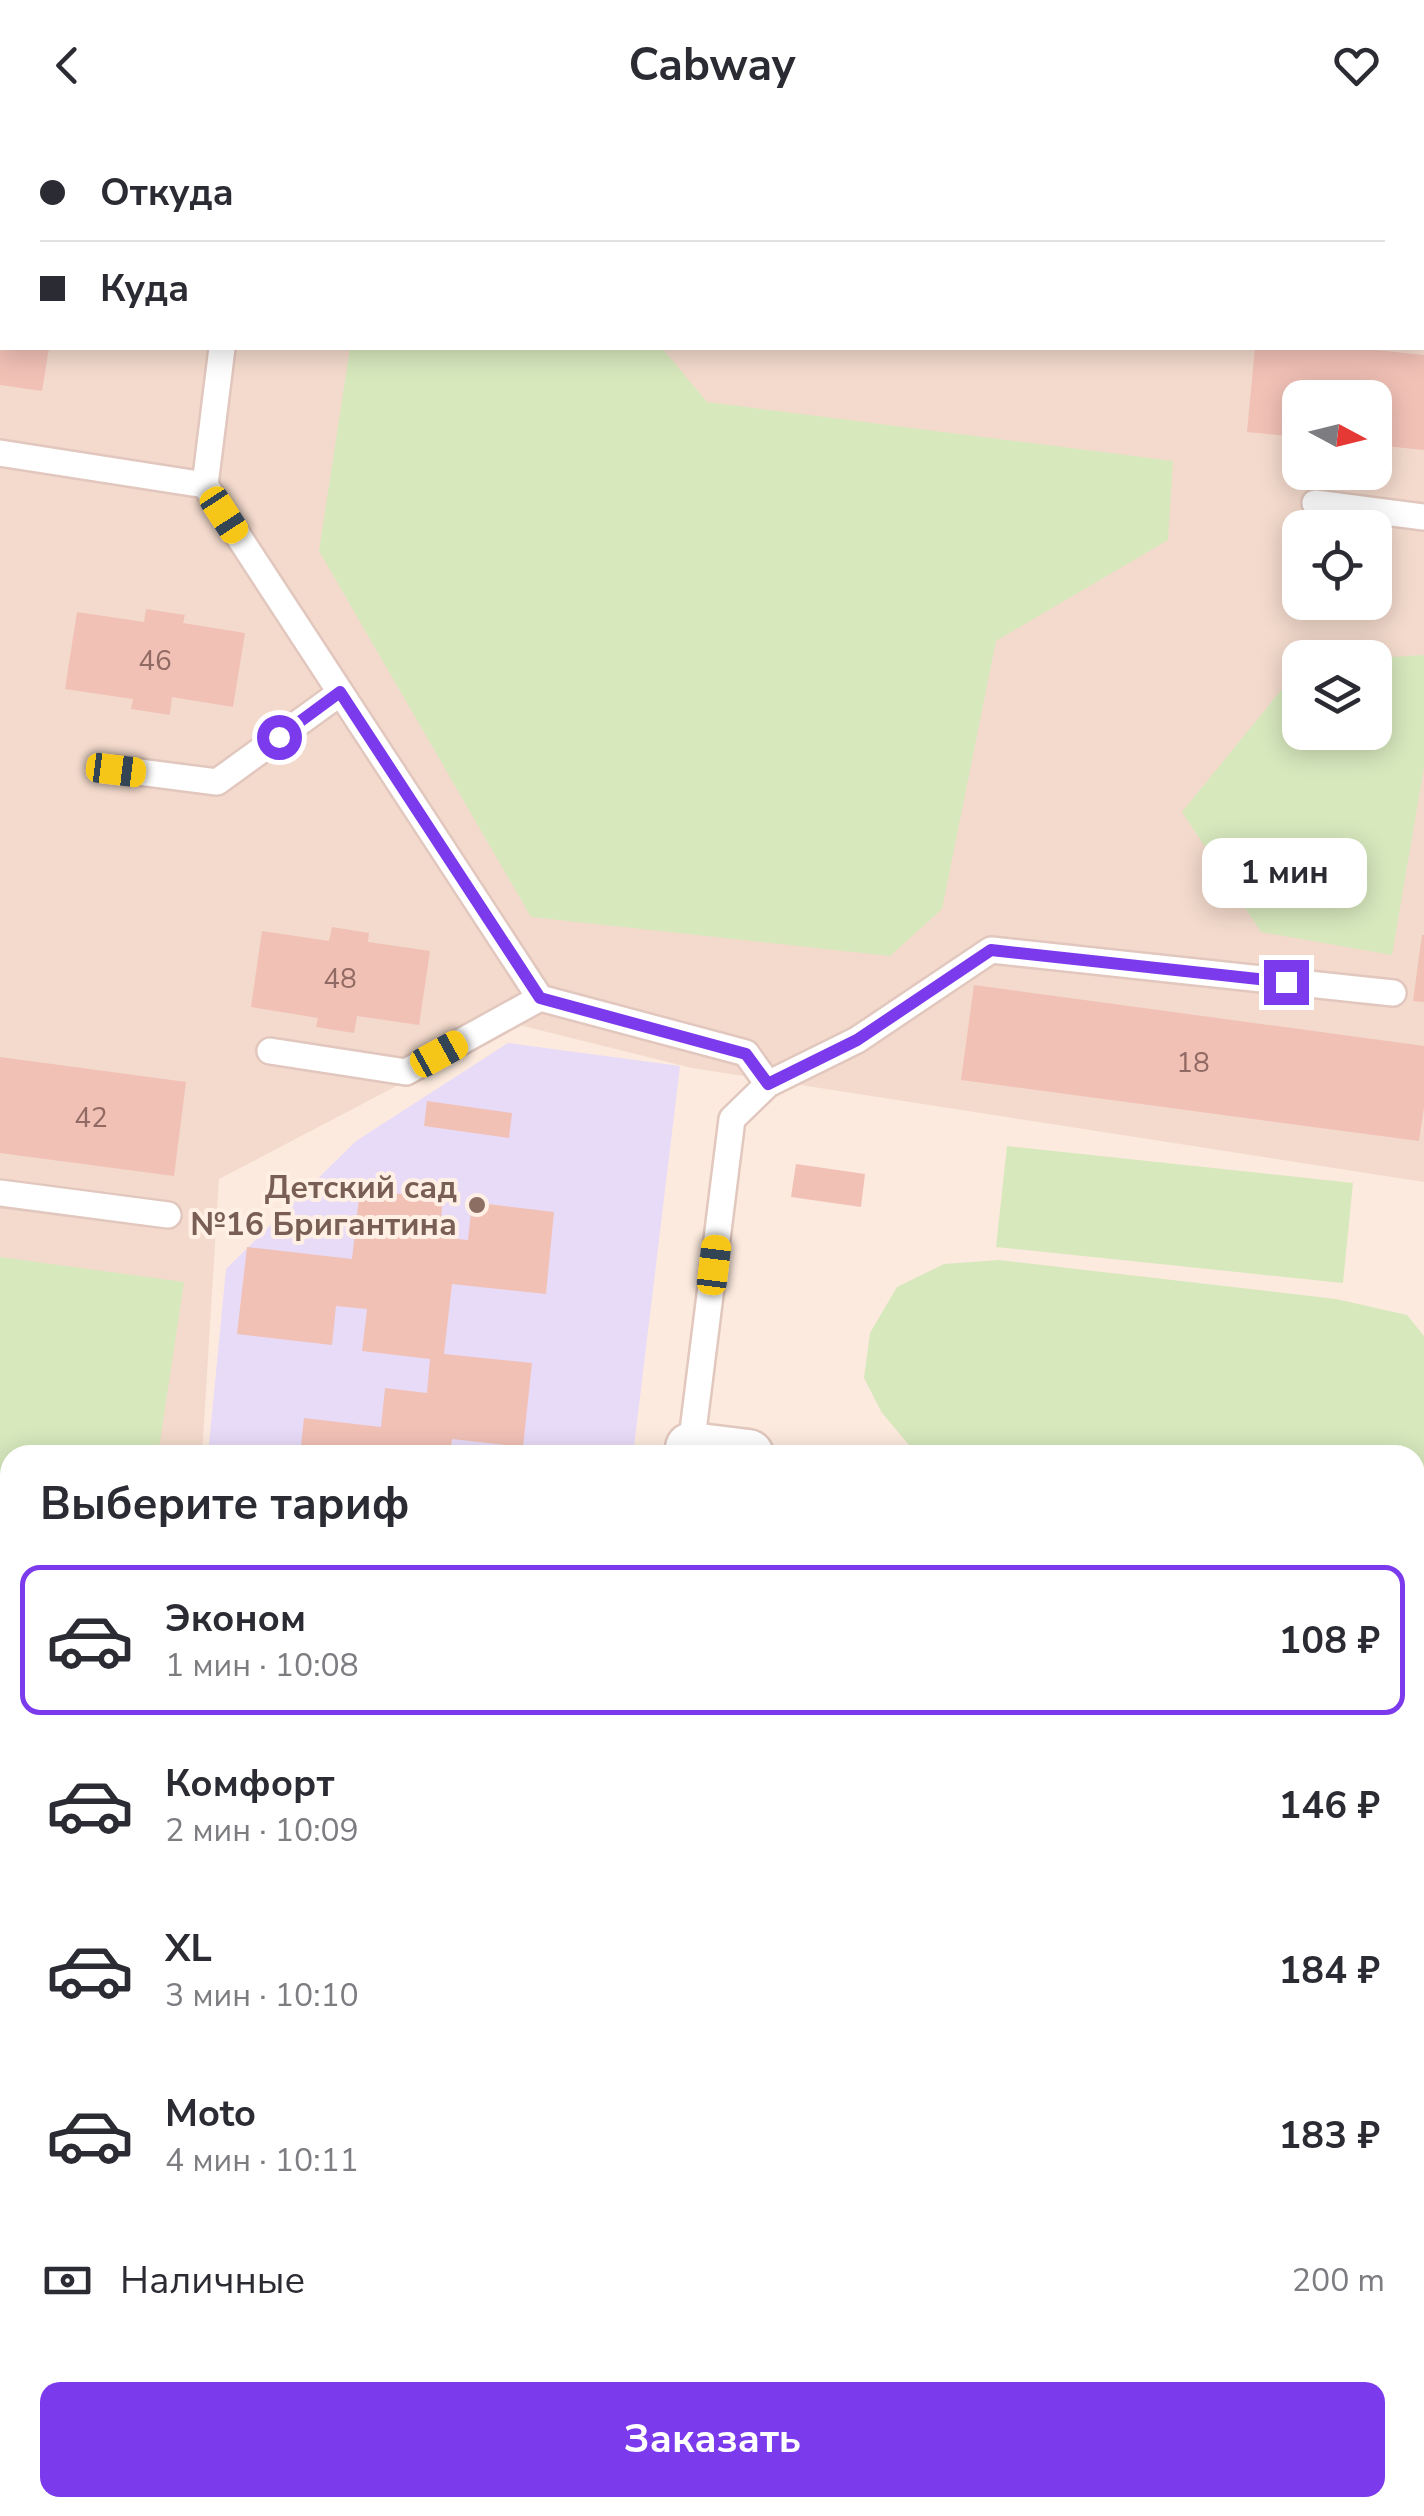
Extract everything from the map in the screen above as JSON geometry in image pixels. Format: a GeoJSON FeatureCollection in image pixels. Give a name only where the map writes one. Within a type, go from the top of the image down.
{"type":"FeatureCollection","features":[{"type":"Feature","properties":{"kind":"lane"},"geometry":{"type":"LineString","coordinates":[[222,350],[205,485],[540,998],[746,1054],[768,1084]]}},
{"type":"Feature","properties":{"kind":"lane"},"geometry":{"type":"LineString","coordinates":[[0,453],[205,485]]}},
{"type":"Feature","properties":{"kind":"lane"},"geometry":{"type":"LineString","coordinates":[[1315,504],[1424,517]]}},
{"type":"Feature","properties":{"kind":"lane"},"geometry":{"type":"LineString","coordinates":[[116,770],[217,782],[340,692]]}},
{"type":"Feature","properties":{"kind":"lane"},"geometry":{"type":"LineString","coordinates":[[692,1445],[732,1119],[768,1084],[857,1040],[991,950],[1393,993]]}},
{"type":"Feature","properties":{"kind":"lane"},"geometry":{"type":"LineString","coordinates":[[270,1051],[406,1072],[540,998]]}},
{"type":"Feature","properties":{"kind":"lane"},"geometry":{"type":"LineString","coordinates":[[0,1193],[168,1215]]}},
{"type":"Feature","properties":{"kind":"shaded area"},"geometry":{"type":"Polygon","coordinates":[[[0,350],[1424,350],[1424,1182],[692,1068],[515,1024],[219,1179],[203,1445],[0,1445],[0,350]]]}},
{"type":"Feature","properties":{"kind":"shaded area","name":"Детский сад №16 Бригантина"},"geometry":{"type":"Polygon","coordinates":[[[508,1043],[680,1066],[634,1445],[209,1445],[226,1269],[356,1141],[508,1043]]]}},
{"type":"Feature","properties":{"kind":"green space"},"geometry":{"type":"Polygon","coordinates":[[[350,350],[664,350],[707,402],[1173,461],[1168,540],[996,641],[942,909],[890,956],[531,917],[319,551],[350,350]]]}},
{"type":"Feature","properties":{"kind":"green space"},"geometry":{"type":"Polygon","coordinates":[[[1424,655],[1424,767],[1392,955],[1261,932],[1182,812],[1282,689],[1282,750],[1392,750],[1392,657],[1424,655]]]}},
{"type":"Feature","properties":{"kind":"green space"},"geometry":{"type":"Polygon","coordinates":[[[1007,1146],[1353,1183],[1343,1283],[996,1247],[1007,1146]]]}},
{"type":"Feature","properties":{"kind":"green space"},"geometry":{"type":"Polygon","coordinates":[[[0,1257],[184,1282],[160,1445],[0,1445],[0,1257]]]}},
{"type":"Feature","properties":{"kind":"green space"},"geometry":{"type":"Polygon","coordinates":[[[999,1260],[1336,1299],[1407,1315],[1424,1336],[1424,1445],[909,1445],[882,1413],[864,1378],[870,1333],[897,1287],[944,1264],[999,1260]]]}},
{"type":"Feature","properties":{"kind":"building"},"geometry":{"type":"Polygon","coordinates":[[[0,350],[49,350],[42,391],[0,385],[0,350]]]}},
{"type":"Feature","properties":{"kind":"building"},"geometry":{"type":"Polygon","coordinates":[[[1255,350],[1376,350],[1424,355],[1424,450],[1392,447],[1392,380],[1282,380],[1282,435],[1247,432],[1255,350]]]}},
{"type":"Feature","properties":{"kind":"building"},"geometry":{"type":"Polygon","coordinates":[[[146,609],[185,615],[183,623],[245,633],[233,707],[172,697],[170,715],[131,709],[133,699],[65,689],[77,612],[144,622],[146,609]]]}},
{"type":"Feature","properties":{"kind":"building"},"geometry":{"type":"Polygon","coordinates":[[[332,927],[369,933],[368,942],[430,951],[419,1025],[357,1016],[354,1033],[316,1027],[318,1018],[251,1007],[262,931],[329,941],[332,927]]]}},
{"type":"Feature","properties":{"kind":"building"},"geometry":{"type":"Polygon","coordinates":[[[1424,935],[1424,1002],[1413,1001],[1424,935]]]}},
{"type":"Feature","properties":{"kind":"building"},"geometry":{"type":"Polygon","coordinates":[[[974,985],[1424,1046],[1424,1107],[1419,1141],[961,1080],[974,985]]]}},
{"type":"Feature","properties":{"kind":"building"},"geometry":{"type":"Polygon","coordinates":[[[0,1057],[186,1082],[174,1176],[0,1153],[0,1057]]]}},
{"type":"Feature","properties":{"kind":"building"},"geometry":{"type":"Polygon","coordinates":[[[427,1101],[512,1113],[509,1138],[424,1126],[427,1101]]]}},
{"type":"Feature","properties":{"kind":"building"},"geometry":{"type":"Polygon","coordinates":[[[796,1164],[865,1174],[861,1207],[791,1197],[796,1164]]]}},
{"type":"Feature","properties":{"kind":"building"},"geometry":{"type":"Polygon","coordinates":[[[360,1189],[443,1199],[439,1237],[468,1240],[472,1202],[554,1212],[546,1294],[452,1284],[444,1354],[532,1363],[523,1445],[452,1439],[451,1445],[301,1445],[304,1418],[381,1427],[385,1388],[427,1393],[430,1359],[362,1351],[367,1309],[336,1306],[332,1345],[237,1334],[247,1247],[352,1259],[360,1189]]]}},
{"type":"Feature","properties":{"kind":"place","name":"Детский сад №16 Бригантина"},"geometry":{"type":"Point","coordinates":[477,1205]}},
{"type":"Feature","properties":{"kind":"route"},"geometry":{"type":"LineString","coordinates":[[279,737],[340,692],[540,998],[746,1054],[768,1084],[857,1040],[991,950],[1286,982]]}}]}
